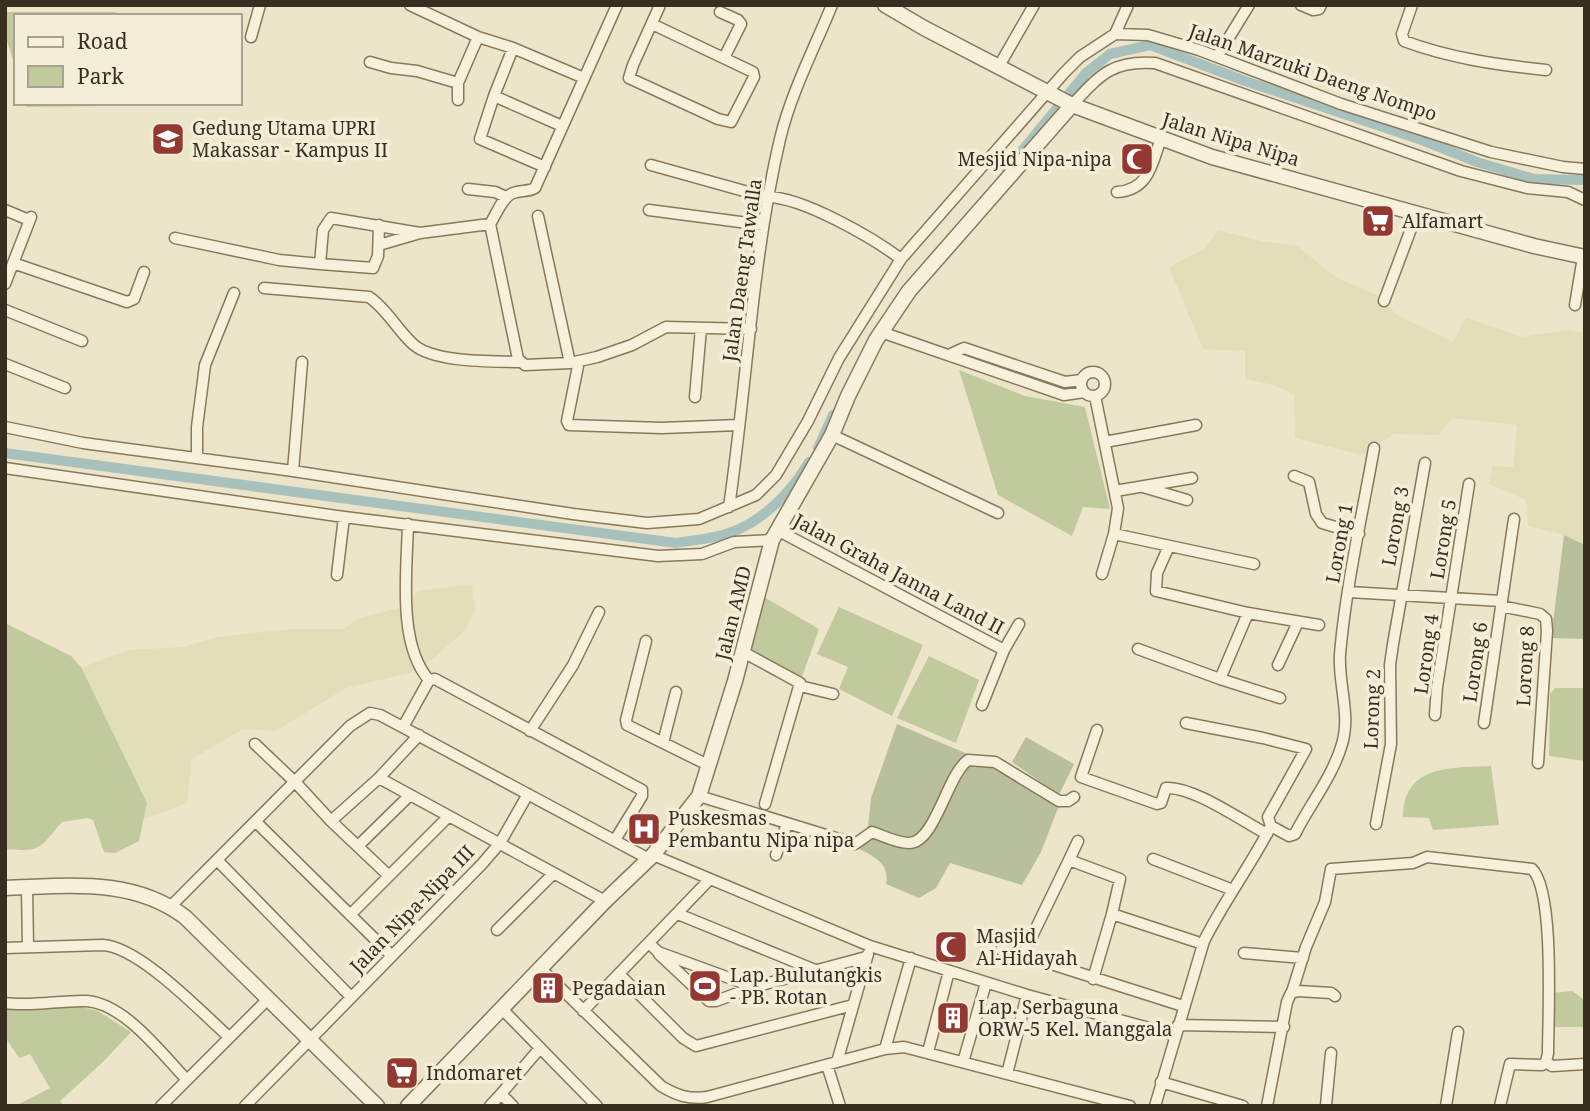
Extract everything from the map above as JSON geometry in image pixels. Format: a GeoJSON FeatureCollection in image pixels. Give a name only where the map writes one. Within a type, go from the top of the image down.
{"type":"FeatureCollection","features":[{"type":"Feature","properties":{"kind":"street"},"geometry":{"type":"LineString","coordinates":[[251,37],[260,5]]}},
{"type":"Feature","properties":{"kind":"street"},"geometry":{"type":"LineString","coordinates":[[410,5],[478,37],[513,48],[584,78]]}},
{"type":"Feature","properties":{"kind":"street"},"geometry":{"type":"LineString","coordinates":[[520,362],[490,225],[506,197],[534,189],[617,5]]}},
{"type":"Feature","properties":{"kind":"street"},"geometry":{"type":"LineString","coordinates":[[652,24],[752,71],[754,74],[730,122],[631,81],[630,72],[660,5]]}},
{"type":"Feature","properties":{"kind":"street","name":"Jalan Daeng Tawalla"},"geometry":{"type":"LineString","coordinates":[[729,507],[766,197],[790,104],[832,5]]}},
{"type":"Feature","properties":{"kind":"street"},"geometry":{"type":"LineString","coordinates":[[999,66],[1034,5]]}},
{"type":"Feature","properties":{"kind":"street"},"geometry":{"type":"LineString","coordinates":[[5,427],[83,443],[647,523],[699,519],[756,495],[776,475],[808,421],[839,358],[901,259],[1080,57],[1115,34],[1128,5]]}},
{"type":"Feature","properties":{"kind":"street"},"geometry":{"type":"LineString","coordinates":[[1217,57],[1248,5]]}},
{"type":"Feature","properties":{"kind":"street"},"geometry":{"type":"LineString","coordinates":[[1301,5],[1316,10],[1321,5]]}},
{"type":"Feature","properties":{"kind":"street"},"geometry":{"type":"LineString","coordinates":[[1412,5],[1402,34],[1404,41],[1500,65],[1546,70]]}},
{"type":"Feature","properties":{"kind":"street","name":"Jalan Nipa Nipa"},"geometry":{"type":"LineString","coordinates":[[887,6],[924,29],[1070,103],[1212,157],[1534,246],[1584,257]]}},
{"type":"Feature","properties":{"kind":"street"},"geometry":{"type":"LineString","coordinates":[[720,12],[741,24],[724,58]]}},
{"type":"Feature","properties":{"kind":"street","name":"Jalan Marzuki Daeng Nompo"},"geometry":{"type":"LineString","coordinates":[[1115,34],[1148,35],[1217,57],[1341,104],[1491,152],[1585,169]]}},
{"type":"Feature","properties":{"kind":"street"},"geometry":{"type":"LineString","coordinates":[[458,100],[458,83],[478,37]]}},
{"type":"Feature","properties":{"kind":"street"},"geometry":{"type":"LineString","coordinates":[[513,48],[479,135],[480,139],[545,167]]}},
{"type":"Feature","properties":{"kind":"street"},"geometry":{"type":"LineString","coordinates":[[1070,103],[1104,72],[1117,65],[1138,61],[1155,63],[1461,171],[1527,188],[1568,192],[1585,200]]}},
{"type":"Feature","properties":{"kind":"street"},"geometry":{"type":"LineString","coordinates":[[370,62],[417,71],[458,83]]}},
{"type":"Feature","properties":{"kind":"street"},"geometry":{"type":"LineString","coordinates":[[494,96],[562,126]]}},
{"type":"Feature","properties":{"kind":"street","name":"Jalan AMD"},"geometry":{"type":"LineString","coordinates":[[408,1106],[605,901],[651,857],[699,796],[710,766],[775,535],[832,435],[848,396],[881,332],[909,291],[1070,103]]}},
{"type":"Feature","properties":{"kind":"street"},"geometry":{"type":"LineString","coordinates":[[1116,192],[1137,188],[1145,180],[1161,138]]}},
{"type":"Feature","properties":{"kind":"street"},"geometry":{"type":"LineString","coordinates":[[652,165],[766,197],[775,197],[810,209],[845,225],[901,259]]}},
{"type":"Feature","properties":{"kind":"street"},"geometry":{"type":"LineString","coordinates":[[468,189],[495,192],[506,197]]}},
{"type":"Feature","properties":{"kind":"street"},"geometry":{"type":"LineString","coordinates":[[5,210],[30,219],[10,264],[5,284]]}},
{"type":"Feature","properties":{"kind":"street"},"geometry":{"type":"LineString","coordinates":[[649,210],[763,225]]}},
{"type":"Feature","properties":{"kind":"street"},"geometry":{"type":"LineString","coordinates":[[1384,301],[1417,213]]}},
{"type":"Feature","properties":{"kind":"street"},"geometry":{"type":"LineString","coordinates":[[538,216],[575,362],[567,421],[569,425],[662,428],[739,425]]}},
{"type":"Feature","properties":{"kind":"street"},"geometry":{"type":"LineString","coordinates":[[320,264],[323,230],[331,218],[421,233]]}},
{"type":"Feature","properties":{"kind":"street"},"geometry":{"type":"LineString","coordinates":[[175,238],[279,260],[373,268],[377,262],[379,225]]}},
{"type":"Feature","properties":{"kind":"street"},"geometry":{"type":"LineString","coordinates":[[379,245],[421,233],[490,225]]}},
{"type":"Feature","properties":{"kind":"street"},"geometry":{"type":"LineString","coordinates":[[1575,305],[1584,257]]}},
{"type":"Feature","properties":{"kind":"street"},"geometry":{"type":"LineString","coordinates":[[10,264],[127,302],[134,299],[144,272]]}},
{"type":"Feature","properties":{"kind":"street"},"geometry":{"type":"LineString","coordinates":[[264,288],[369,297],[421,349],[442,356],[520,362],[533,366],[575,362],[632,345],[666,327],[751,329]]}},
{"type":"Feature","properties":{"kind":"street"},"geometry":{"type":"LineString","coordinates":[[197,458],[197,427],[205,365],[234,293]]}},
{"type":"Feature","properties":{"kind":"street"},"geometry":{"type":"LineString","coordinates":[[5,310],[82,341]]}},
{"type":"Feature","properties":{"kind":"street"},"geometry":{"type":"LineString","coordinates":[[695,397],[701,328]]}},
{"type":"Feature","properties":{"kind":"street"},"geometry":{"type":"LineString","coordinates":[[881,332],[1064,395],[1087,389],[1105,442],[1118,508],[1114,534],[1102,574]]}},
{"type":"Feature","properties":{"kind":"street"},"geometry":{"type":"LineString","coordinates":[[293,471],[302,362]]}},
{"type":"Feature","properties":{"kind":"street"},"geometry":{"type":"LineString","coordinates":[[5,365],[65,388]]}},
{"type":"Feature","properties":{"kind":"street"},"geometry":{"type":"LineString","coordinates":[[1105,442],[1196,425]]}},
{"type":"Feature","properties":{"kind":"street"},"geometry":{"type":"LineString","coordinates":[[832,435],[998,513]]}},
{"type":"Feature","properties":{"kind":"street","name":"Lorong 1"},"geometry":{"type":"LineString","coordinates":[[1269,830],[1289,836],[1295,834],[1343,743],[1345,713],[1340,678],[1341,644],[1374,448]]}},
{"type":"Feature","properties":{"kind":"street","name":"Lorong 3"},"geometry":{"type":"LineString","coordinates":[[1401,594],[1424,463]]}},
{"type":"Feature","properties":{"kind":"street"},"geometry":{"type":"LineString","coordinates":[[5,468],[344,517],[658,556],[702,554],[734,542],[775,535]]}},
{"type":"Feature","properties":{"kind":"street"},"geometry":{"type":"LineString","coordinates":[[1294,476],[1308,482],[1316,514],[1322,523],[1359,534]]}},
{"type":"Feature","properties":{"kind":"street"},"geometry":{"type":"LineString","coordinates":[[1115,491],[1192,478]]}},
{"type":"Feature","properties":{"kind":"street","name":"Lorong 5"},"geometry":{"type":"LineString","coordinates":[[1452,598],[1469,484]]}},
{"type":"Feature","properties":{"kind":"street"},"geometry":{"type":"LineString","coordinates":[[1140,486],[1187,500]]}},
{"type":"Feature","properties":{"kind":"street"},"geometry":{"type":"LineString","coordinates":[[337,575],[344,517]]}},
{"type":"Feature","properties":{"kind":"street","name":"Lorong 6"},"geometry":{"type":"LineString","coordinates":[[1484,723],[1514,519]]}},
{"type":"Feature","properties":{"kind":"street"},"geometry":{"type":"LineString","coordinates":[[408,524],[408,621],[415,659],[427,682]]}},
{"type":"Feature","properties":{"kind":"street"},"geometry":{"type":"LineString","coordinates":[[1114,534],[1254,564]]}},
{"type":"Feature","properties":{"kind":"street","name":"Jalan Graha Janna Land II"},"geometry":{"type":"LineString","coordinates":[[775,535],[1004,650]]}},
{"type":"Feature","properties":{"kind":"street"},"geometry":{"type":"LineString","coordinates":[[1146,541],[1161,564]]}},
{"type":"Feature","properties":{"kind":"street"},"geometry":{"type":"LineString","coordinates":[[1169,546],[1157,573],[1156,591],[1248,613],[1319,625]]}},
{"type":"Feature","properties":{"kind":"street"},"geometry":{"type":"LineString","coordinates":[[1349,592],[1452,598],[1501,604]]}},
{"type":"Feature","properties":{"kind":"street","name":"Lorong 2"},"geometry":{"type":"LineString","coordinates":[[1376,824],[1391,744],[1391,665],[1401,594]]}},
{"type":"Feature","properties":{"kind":"street","name":"Lorong 4"},"geometry":{"type":"LineString","coordinates":[[1435,715],[1452,598]]}},
{"type":"Feature","properties":{"kind":"street","name":"Lorong 8"},"geometry":{"type":"LineString","coordinates":[[1501,604],[1540,614],[1546,619],[1538,763]]}},
{"type":"Feature","properties":{"kind":"street"},"geometry":{"type":"LineString","coordinates":[[530,731],[573,665],[599,612]]}},
{"type":"Feature","properties":{"kind":"street"},"geometry":{"type":"LineString","coordinates":[[1220,680],[1248,613]]}},
{"type":"Feature","properties":{"kind":"street"},"geometry":{"type":"LineString","coordinates":[[1278,665],[1298,622]]}},
{"type":"Feature","properties":{"kind":"street","name":"Jalan Graha Janna Land II"},"geometry":{"type":"LineString","coordinates":[[982,705],[1004,650],[1019,624]]}},
{"type":"Feature","properties":{"kind":"street"},"geometry":{"type":"LineString","coordinates":[[646,641],[626,720],[628,726],[710,766]]}},
{"type":"Feature","properties":{"kind":"street"},"geometry":{"type":"LineString","coordinates":[[1138,649],[1220,680],[1280,698]]}},
{"type":"Feature","properties":{"kind":"street"},"geometry":{"type":"LineString","coordinates":[[743,652],[795,679],[800,686],[833,694]]}},
{"type":"Feature","properties":{"kind":"street"},"geometry":{"type":"LineString","coordinates":[[403,727],[427,682],[435,679],[642,790],[642,796],[615,840]]}},
{"type":"Feature","properties":{"kind":"street"},"geometry":{"type":"LineString","coordinates":[[765,804],[800,686]]}},
{"type":"Feature","properties":{"kind":"street"},"geometry":{"type":"LineString","coordinates":[[663,743],[676,692]]}},
{"type":"Feature","properties":{"kind":"street"},"geometry":{"type":"LineString","coordinates":[[171,906],[350,726],[367,714],[375,713],[615,840],[868,952],[911,958],[1027,995],[1176,1030],[1284,1027]]}},
{"type":"Feature","properties":{"kind":"street"},"geometry":{"type":"LineString","coordinates":[[1155,1106],[1204,941],[1269,830],[1268,817],[1306,749],[1186,723]]}},
{"type":"Feature","properties":{"kind":"street"},"geometry":{"type":"LineString","coordinates":[[1097,730],[1081,777],[1157,804],[1161,803],[1166,788],[1176,789],[1269,830]]}},
{"type":"Feature","properties":{"kind":"street"},"geometry":{"type":"LineString","coordinates":[[331,821],[379,778],[419,735]]}},
{"type":"Feature","properties":{"kind":"street"},"geometry":{"type":"LineString","coordinates":[[255,744],[388,875]]}},
{"type":"Feature","properties":{"kind":"street"},"geometry":{"type":"LineString","coordinates":[[699,796],[855,845],[872,832],[896,841],[914,842],[930,827],[954,776],[964,763],[974,759],[995,762],[1059,801],[1069,801],[1074,797]]}},
{"type":"Feature","properties":{"kind":"street"},"geometry":{"type":"LineString","coordinates":[[379,778],[605,901]]}},
{"type":"Feature","properties":{"kind":"street","name":"Jalan Nipa-Nipa III"},"geometry":{"type":"LineString","coordinates":[[250,1104],[500,843],[528,794]]}},
{"type":"Feature","properties":{"kind":"street"},"geometry":{"type":"LineString","coordinates":[[358,846],[410,795]]}},
{"type":"Feature","properties":{"kind":"street"},"geometry":{"type":"LineString","coordinates":[[350,915],[448,817]]}},
{"type":"Feature","properties":{"kind":"street"},"geometry":{"type":"LineString","coordinates":[[256,822],[391,955]]}},
{"type":"Feature","properties":{"kind":"street"},"geometry":{"type":"LineString","coordinates":[[776,855],[787,824]]}},
{"type":"Feature","properties":{"kind":"street"},"geometry":{"type":"LineString","coordinates":[[1023,955],[1078,841]]}},
{"type":"Feature","properties":{"kind":"street"},"geometry":{"type":"LineString","coordinates":[[1267,1106],[1287,1002],[1325,902],[1331,869],[1413,863],[1427,857],[1532,869],[1541,884],[1550,958],[1546,1062]]}},
{"type":"Feature","properties":{"kind":"street"},"geometry":{"type":"LineString","coordinates":[[1153,859],[1233,890]]}},
{"type":"Feature","properties":{"kind":"street"},"geometry":{"type":"LineString","coordinates":[[217,860],[351,997]]}},
{"type":"Feature","properties":{"kind":"street"},"geometry":{"type":"LineString","coordinates":[[1069,860],[1120,879],[1093,979]]}},
{"type":"Feature","properties":{"kind":"street"},"geometry":{"type":"LineString","coordinates":[[497,930],[554,873]]}},
{"type":"Feature","properties":{"kind":"street"},"geometry":{"type":"LineString","coordinates":[[583,1011],[619,974],[654,948],[678,914],[709,880]]}},
{"type":"Feature","properties":{"kind":"street"},"geometry":{"type":"LineString","coordinates":[[5,888],[99,885],[143,894],[171,906],[377,1106]]}},
{"type":"Feature","properties":{"kind":"street"},"geometry":{"type":"LineString","coordinates":[[27,887],[28,947]]}},
{"type":"Feature","properties":{"kind":"street"},"geometry":{"type":"LineString","coordinates":[[678,914],[816,970]]}},
{"type":"Feature","properties":{"kind":"street"},"geometry":{"type":"LineString","coordinates":[[1112,914],[1197,942]]}},
{"type":"Feature","properties":{"kind":"street"},"geometry":{"type":"LineString","coordinates":[[5,948],[102,944],[114,946],[142,961],[160,975],[229,1037]]}},
{"type":"Feature","properties":{"kind":"street"},"geometry":{"type":"LineString","coordinates":[[654,948],[709,1002],[868,952]]}},
{"type":"Feature","properties":{"kind":"street"},"geometry":{"type":"LineString","coordinates":[[654,948],[754,987]]}},
{"type":"Feature","properties":{"kind":"street"},"geometry":{"type":"LineString","coordinates":[[1000,950],[1183,1006]]}},
{"type":"Feature","properties":{"kind":"street"},"geometry":{"type":"LineString","coordinates":[[840,1106],[832,1064],[868,952]]}},
{"type":"Feature","properties":{"kind":"street"},"geometry":{"type":"LineString","coordinates":[[1244,953],[1303,958]]}},
{"type":"Feature","properties":{"kind":"street"},"geometry":{"type":"LineString","coordinates":[[885,1049],[911,958]]}},
{"type":"Feature","properties":{"kind":"street"},"geometry":{"type":"LineString","coordinates":[[540,968],[661,1086],[684,1097],[706,1097],[885,1049],[904,1047],[1130,1106]]}},
{"type":"Feature","properties":{"kind":"street"},"geometry":{"type":"LineString","coordinates":[[928,1052],[949,971]]}},
{"type":"Feature","properties":{"kind":"street"},"geometry":{"type":"LineString","coordinates":[[619,974],[683,1038],[696,1046],[853,1005]]}},
{"type":"Feature","properties":{"kind":"street"},"geometry":{"type":"LineString","coordinates":[[964,1062],[986,983]]}},
{"type":"Feature","properties":{"kind":"street"},"geometry":{"type":"LineString","coordinates":[[1293,992],[1333,995]]}},
{"type":"Feature","properties":{"kind":"street"},"geometry":{"type":"LineString","coordinates":[[1007,1074],[1027,995]]}},
{"type":"Feature","properties":{"kind":"street"},"geometry":{"type":"LineString","coordinates":[[161,1106],[268,999]]}},
{"type":"Feature","properties":{"kind":"street"},"geometry":{"type":"LineString","coordinates":[[5,1003],[89,1001],[106,1006],[122,1014],[187,1080]]}},
{"type":"Feature","properties":{"kind":"street"},"geometry":{"type":"LineString","coordinates":[[501,1008],[597,1106]]}},
{"type":"Feature","properties":{"kind":"street"},"geometry":{"type":"LineString","coordinates":[[1447,1106],[1458,1032]]}},
{"type":"Feature","properties":{"kind":"street"},"geometry":{"type":"LineString","coordinates":[[490,1106],[540,1048]]}},
{"type":"Feature","properties":{"kind":"street"},"geometry":{"type":"LineString","coordinates":[[1325,1105],[1331,1053]]}},
{"type":"Feature","properties":{"kind":"street"},"geometry":{"type":"LineString","coordinates":[[1546,1062],[1552,1066],[1585,1064]]}},
{"type":"Feature","properties":{"kind":"street"},"geometry":{"type":"LineString","coordinates":[[1500,1106],[1510,1064],[1542,1065],[1546,1062]]}},
{"type":"Feature","properties":{"kind":"street"},"geometry":{"type":"LineString","coordinates":[[1161,1082],[1208,1100],[1243,1106]]}},
{"type":"Feature","properties":{"kind":"street"},"geometry":{"type":"LineString","coordinates":[[501,1094],[513,1106]]}},
{"type":"Feature","properties":{"kind":"shaded area"},"geometry":{"type":"Polygon","coordinates":[[[1218,230],[1261,241],[1297,246],[1337,278],[1377,295],[1397,315],[1453,342],[1466,317],[1521,337],[1568,330],[1585,333],[1585,545],[1564,535],[1528,526],[1526,500],[1489,484],[1493,466],[1513,467],[1517,425],[1453,418],[1438,435],[1394,434],[1362,455],[1295,438],[1294,394],[1274,385],[1245,379],[1245,351],[1203,349],[1169,267],[1204,249],[1218,230]]]}},
{"type":"Feature","properties":{"kind":"shaded area"},"geometry":{"type":"Polygon","coordinates":[[[472,584],[475,610],[465,630],[433,659],[410,673],[346,688],[276,731],[243,729],[192,759],[187,803],[144,819],[147,803],[81,668],[128,650],[183,647],[218,637],[292,629],[344,629],[356,619],[407,606],[418,591],[472,584]]]}},
{"type":"Feature","properties":{"kind":"green space"},"geometry":{"type":"Polygon","coordinates":[[[5,5],[138,5],[5,7],[5,5]]]}},
{"type":"Feature","properties":{"kind":"green space"},"geometry":{"type":"Polygon","coordinates":[[[5,12],[121,14],[14,14],[14,63],[5,35],[5,12]]]}},
{"type":"Feature","properties":{"kind":"green space"},"geometry":{"type":"Polygon","coordinates":[[[26,105],[105,105],[99,106],[26,105]]]}},
{"type":"Feature","properties":{"kind":"green space"},"geometry":{"type":"Polygon","coordinates":[[[959,370],[1025,396],[1085,407],[1110,509],[1083,507],[1072,536],[998,495],[959,370]]]}},
{"type":"Feature","properties":{"kind":"green space"},"geometry":{"type":"Polygon","coordinates":[[[1564,535],[1585,545],[1585,639],[1551,638],[1564,535]]]}},
{"type":"Feature","properties":{"kind":"green space"},"geometry":{"type":"Polygon","coordinates":[[[764,597],[819,629],[802,677],[748,649],[764,597]]]}},
{"type":"Feature","properties":{"kind":"green space"},"geometry":{"type":"Polygon","coordinates":[[[839,607],[923,645],[892,716],[839,689],[848,667],[817,654],[839,607]]]}},
{"type":"Feature","properties":{"kind":"green space"},"geometry":{"type":"Polygon","coordinates":[[[5,623],[71,656],[81,667],[147,803],[139,841],[115,853],[104,852],[93,820],[88,818],[62,822],[39,847],[27,850],[5,849],[5,623]]]}},
{"type":"Feature","properties":{"kind":"green space"},"geometry":{"type":"Polygon","coordinates":[[[929,656],[979,680],[956,743],[897,718],[929,656]]]}},
{"type":"Feature","properties":{"kind":"green space"},"geometry":{"type":"Polygon","coordinates":[[[1555,688],[1585,688],[1585,761],[1549,756],[1550,694],[1555,688]]]}},
{"type":"Feature","properties":{"kind":"green space"},"geometry":{"type":"Polygon","coordinates":[[[897,724],[998,767],[1060,803],[1041,852],[1022,885],[950,863],[936,888],[919,898],[886,884],[886,871],[880,862],[858,848],[868,826],[871,798],[897,724]]]}},
{"type":"Feature","properties":{"kind":"green space"},"geometry":{"type":"Polygon","coordinates":[[[1026,737],[1074,764],[1059,795],[1012,762],[1026,737]]]}},
{"type":"Feature","properties":{"kind":"green space"},"geometry":{"type":"Polygon","coordinates":[[[1491,766],[1499,825],[1433,830],[1429,818],[1403,817],[1405,800],[1421,778],[1446,769],[1491,766]]]}},
{"type":"Feature","properties":{"kind":"green space","name":"Lap. Bulutangkis - PB. Rotan"},"geometry":{"type":"Polygon","coordinates":[[[699,973],[719,990],[711,999],[692,982],[699,973]]]}},
{"type":"Feature","properties":{"kind":"green space"},"geometry":{"type":"Polygon","coordinates":[[[1572,991],[1585,1000],[1585,1027],[1552,1027],[1552,993],[1572,991]]]}},
{"type":"Feature","properties":{"kind":"green space"},"geometry":{"type":"Polygon","coordinates":[[[81,1007],[98,1011],[131,1032],[60,1101],[64,1106],[15,1106],[50,1088],[30,1054],[19,1058],[5,1037],[5,1009],[81,1007]]]}},
{"type":"Feature","properties":{"kind":"waterway"},"geometry":{"type":"LineString","coordinates":[[1007,169],[1086,73],[1110,54],[1150,45],[1245,81],[1419,139],[1477,162],[1534,179],[1582,180]]}},
{"type":"Feature","properties":{"kind":"waterway"},"geometry":{"type":"LineString","coordinates":[[818,448],[833,415]]}},
{"type":"Feature","properties":{"kind":"waterway"},"geometry":{"type":"LineString","coordinates":[[5,453],[676,543],[723,535],[754,521],[785,494],[809,462]]}},
{"type":"Feature","properties":{"kind":"place","name":"Gedung Utama UPRI Makassar - Kampus II"},"geometry":{"type":"Point","coordinates":[168,139]}},
{"type":"Feature","properties":{"kind":"place","name":"Mesjid Nipa-nipa"},"geometry":{"type":"Point","coordinates":[1137,159]}},
{"type":"Feature","properties":{"kind":"place","name":"Alfamart"},"geometry":{"type":"Point","coordinates":[1378,221]}},
{"type":"Feature","properties":{"kind":"place","name":"Puskesmas Pembantu Nipa nipa"},"geometry":{"type":"Point","coordinates":[644,829]}},
{"type":"Feature","properties":{"kind":"place","name":"Masjid Al-Hidayah"},"geometry":{"type":"Point","coordinates":[951,947]}},
{"type":"Feature","properties":{"kind":"place","name":"Lap. Bulutangkis - PB. Rotan"},"geometry":{"type":"Point","coordinates":[705,986]}},
{"type":"Feature","properties":{"kind":"place","name":"Pegadaian"},"geometry":{"type":"Point","coordinates":[548,988]}},
{"type":"Feature","properties":{"kind":"place","name":"Lap. Serbaguna ORW-5 Kel. Manggala"},"geometry":{"type":"Point","coordinates":[953,1018]}},
{"type":"Feature","properties":{"kind":"place","name":"Indomaret"},"geometry":{"type":"Point","coordinates":[402,1073]}}]}
